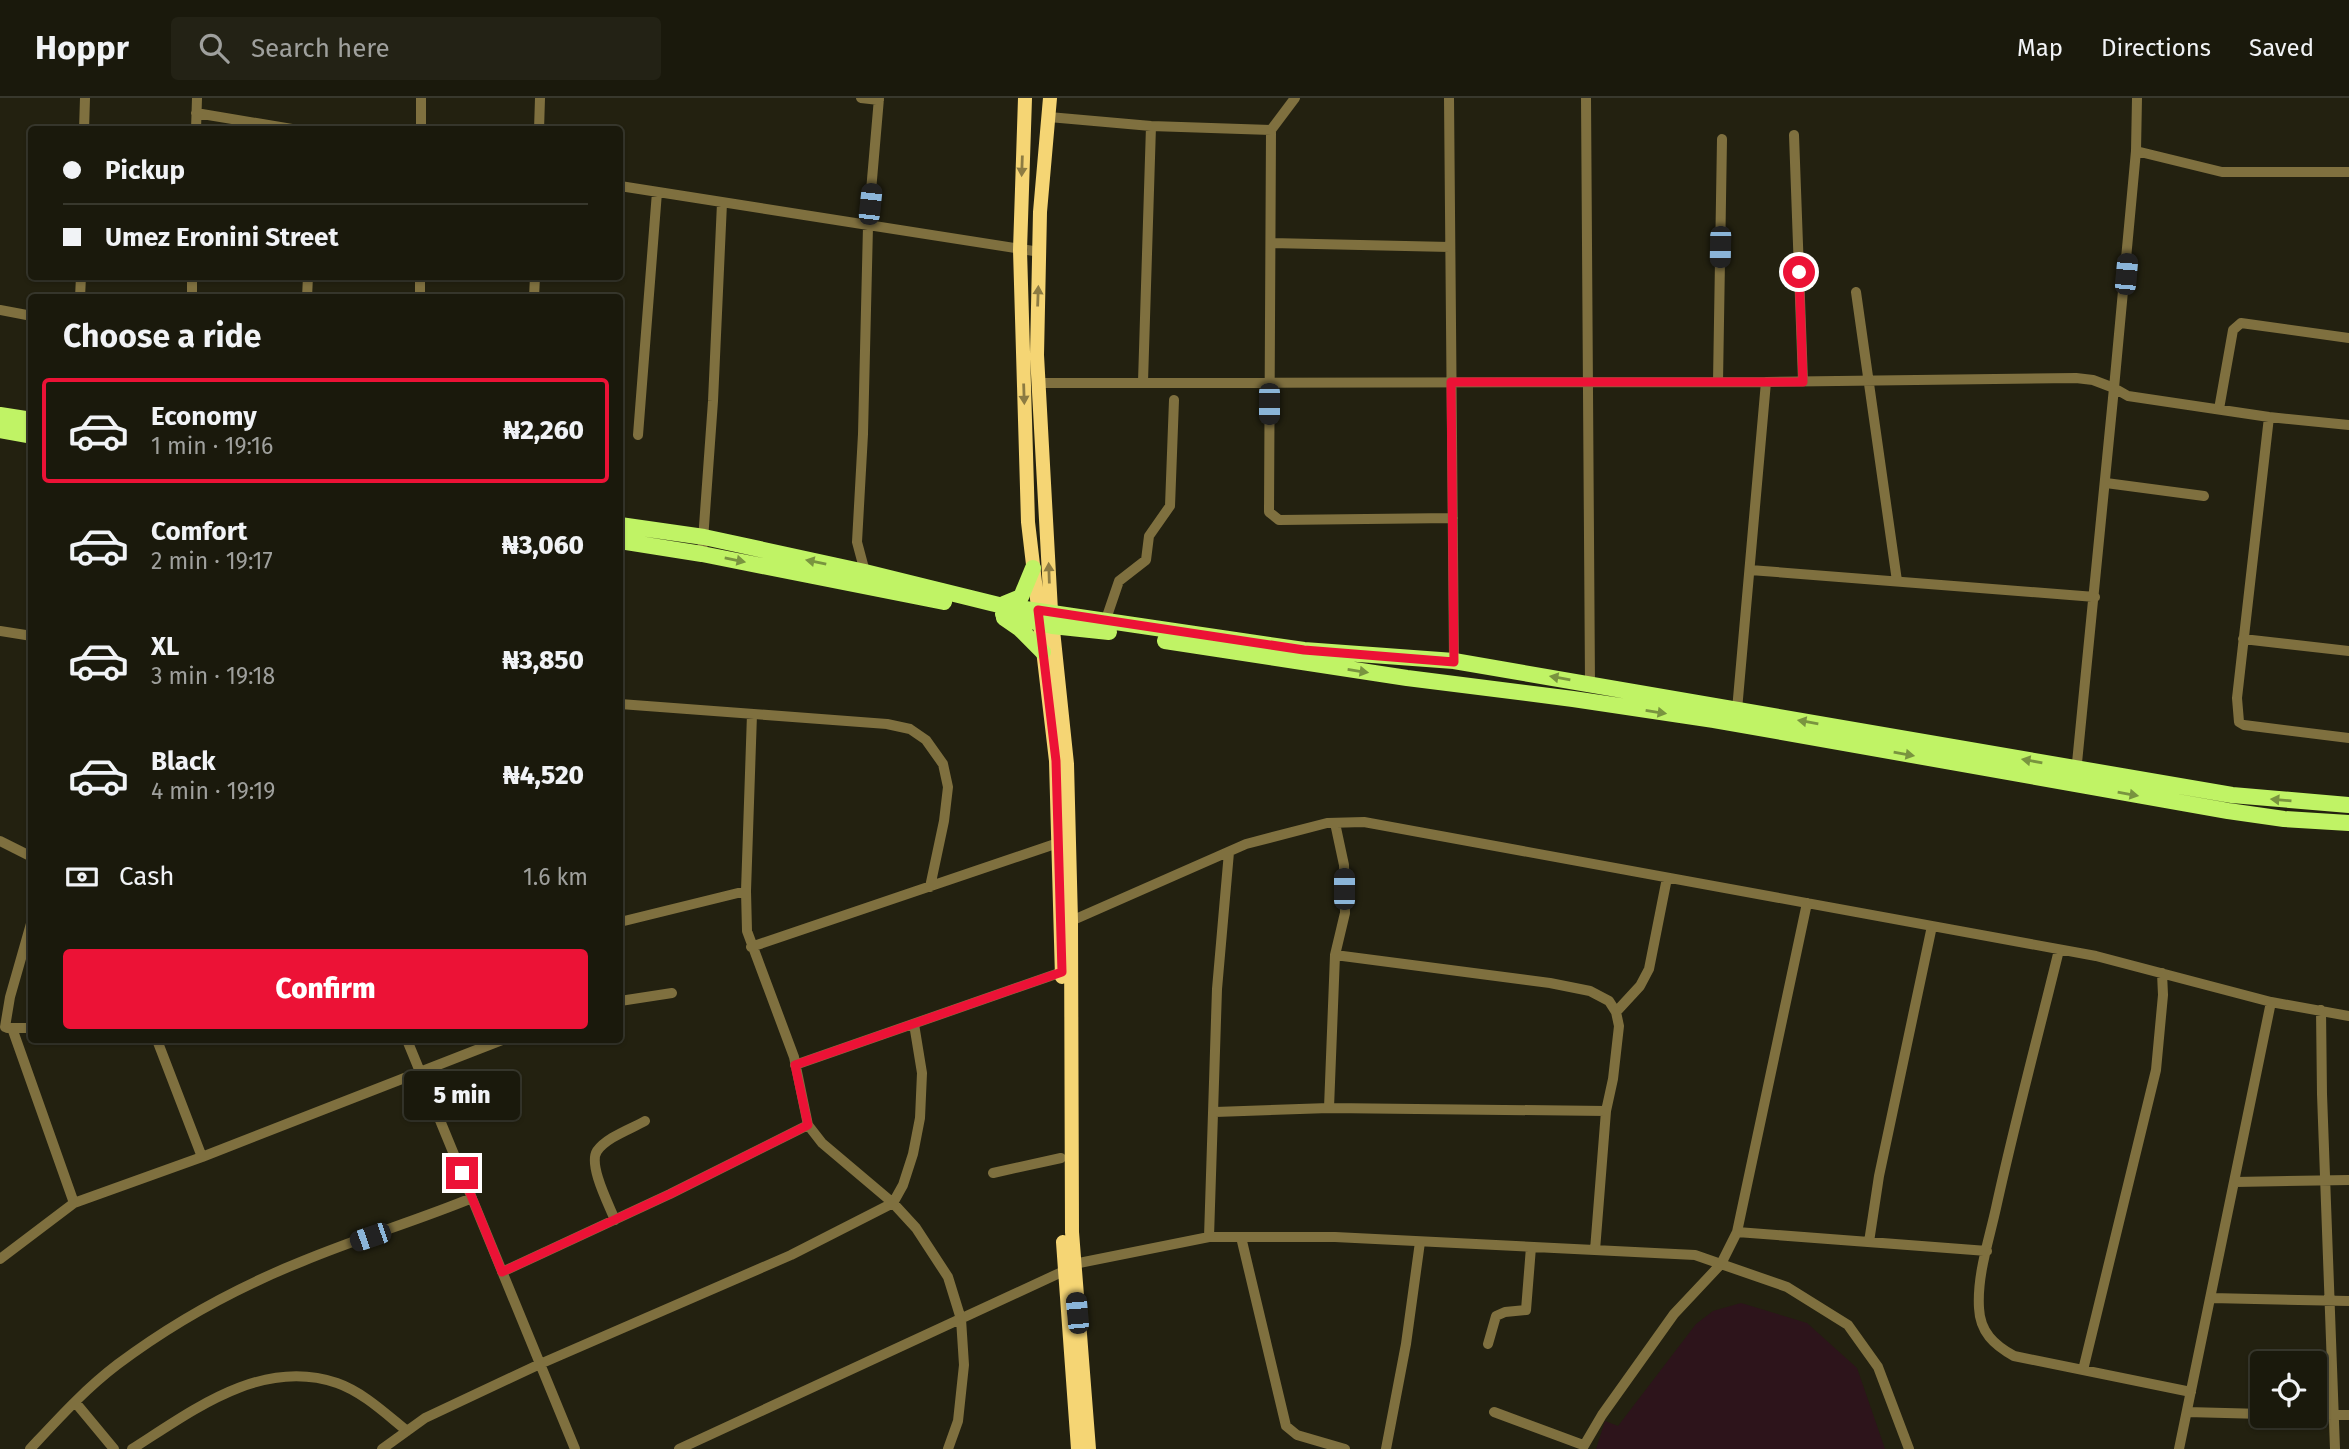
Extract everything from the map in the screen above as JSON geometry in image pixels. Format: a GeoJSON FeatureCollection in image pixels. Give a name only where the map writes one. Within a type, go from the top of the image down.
{"type":"FeatureCollection","features":[{"type":"Feature","properties":{"kind":"main road"},"geometry":{"type":"LineString","coordinates":[[1025,98],[1020,250],[1028,522],[1033,568],[1045,618],[1067,764],[1071,922],[1069,1268],[1089,1449]]}},
{"type":"Feature","properties":{"kind":"main road"},"geometry":{"type":"LineString","coordinates":[[1050,98],[1040,212],[1037,355],[1045,618],[1043,652],[1056,761],[1062,972],[1061,1158],[1078,1449]]}},
{"type":"Feature","properties":{"kind":"main road"},"geometry":{"type":"LineString","coordinates":[[0,415],[28,419]]}},
{"type":"Feature","properties":{"kind":"main road"},"geometry":{"type":"LineString","coordinates":[[0,430],[28,435]]}},
{"type":"Feature","properties":{"kind":"main road"},"geometry":{"type":"LineString","coordinates":[[623,526],[703,546],[1097,630],[1407,678],[1737,710],[2075,776],[2228,811],[2349,823]]}},
{"type":"Feature","properties":{"kind":"main road"},"geometry":{"type":"LineString","coordinates":[[623,541],[703,546],[865,572],[998,609],[1043,652]]}},
{"type":"Feature","properties":{"kind":"main road"},"geometry":{"type":"LineString","coordinates":[[998,609],[1021,597],[1033,568]]}},
{"type":"Feature","properties":{"kind":"main road"},"geometry":{"type":"LineString","coordinates":[[1045,618],[1105,622],[1304,650],[1454,662],[1590,684],[1623,698],[2075,776],[2232,795],[2349,805]]}},
{"type":"Feature","properties":{"kind":"street"},"geometry":{"type":"LineString","coordinates":[[84,126],[85,98]]}},
{"type":"Feature","properties":{"kind":"street"},"geometry":{"type":"LineString","coordinates":[[196,126],[197,98]]}},
{"type":"Feature","properties":{"kind":"street"},"geometry":{"type":"LineString","coordinates":[[421,98],[421,126]]}},
{"type":"Feature","properties":{"kind":"street"},"geometry":{"type":"LineString","coordinates":[[539,126],[540,98]]}},
{"type":"Feature","properties":{"kind":"street"},"geometry":{"type":"LineString","coordinates":[[861,98],[879,99],[867,226],[858,542],[865,572]]}},
{"type":"Feature","properties":{"kind":"street"},"geometry":{"type":"LineString","coordinates":[[1295,98],[1271,130],[1269,512],[1274,518],[1453,518]]}},
{"type":"Feature","properties":{"kind":"street"},"geometry":{"type":"LineString","coordinates":[[1449,98],[1454,662]]}},
{"type":"Feature","properties":{"kind":"street"},"geometry":{"type":"LineString","coordinates":[[1586,98],[1590,684]]}},
{"type":"Feature","properties":{"kind":"street"},"geometry":{"type":"LineString","coordinates":[[2075,776],[2106,483],[2136,151],[2137,98]]}},
{"type":"Feature","properties":{"kind":"street"},"geometry":{"type":"LineString","coordinates":[[196,113],[274,126]]}},
{"type":"Feature","properties":{"kind":"street"},"geometry":{"type":"LineString","coordinates":[[1049,117],[1151,127],[1271,130]]}},
{"type":"Feature","properties":{"kind":"street"},"geometry":{"type":"LineString","coordinates":[[1143,382],[1151,127]]}},
{"type":"Feature","properties":{"kind":"street"},"geometry":{"type":"LineString","coordinates":[[1794,135],[1803,382]]}},
{"type":"Feature","properties":{"kind":"street"},"geometry":{"type":"LineString","coordinates":[[1718,382],[1721,139]]}},
{"type":"Feature","properties":{"kind":"street"},"geometry":{"type":"LineString","coordinates":[[2136,151],[2222,172],[2349,172]]}},
{"type":"Feature","properties":{"kind":"street"},"geometry":{"type":"LineString","coordinates":[[623,187],[1040,252]]}},
{"type":"Feature","properties":{"kind":"street"},"geometry":{"type":"LineString","coordinates":[[638,435],[657,192]]}},
{"type":"Feature","properties":{"kind":"street"},"geometry":{"type":"LineString","coordinates":[[703,546],[714,387],[722,203]]}},
{"type":"Feature","properties":{"kind":"street"},"geometry":{"type":"LineString","coordinates":[[1271,243],[1450,247]]}},
{"type":"Feature","properties":{"kind":"street"},"geometry":{"type":"LineString","coordinates":[[1856,292],[1897,581]]}},
{"type":"Feature","properties":{"kind":"street"},"geometry":{"type":"LineString","coordinates":[[0,310],[28,315]]}},
{"type":"Feature","properties":{"kind":"street"},"geometry":{"type":"LineString","coordinates":[[2219,409],[2233,330],[2241,323],[2349,338]]}},
{"type":"Feature","properties":{"kind":"street"},"geometry":{"type":"LineString","coordinates":[[1039,383],[1803,382],[2076,378],[2093,380],[2128,396],[2269,417],[2349,425]]}},
{"type":"Feature","properties":{"kind":"street"},"geometry":{"type":"LineString","coordinates":[[1737,710],[1766,382]]}},
{"type":"Feature","properties":{"kind":"street"},"geometry":{"type":"LineString","coordinates":[[1105,622],[1119,581],[1146,560],[1149,536],[1170,506],[1174,400]]}},
{"type":"Feature","properties":{"kind":"street"},"geometry":{"type":"LineString","coordinates":[[2269,417],[2237,698],[2239,722],[2244,725],[2349,738]]}},
{"type":"Feature","properties":{"kind":"street"},"geometry":{"type":"LineString","coordinates":[[2106,483],[2204,496]]}},
{"type":"Feature","properties":{"kind":"street"},"geometry":{"type":"LineString","coordinates":[[1750,570],[2095,597]]}},
{"type":"Feature","properties":{"kind":"street"},"geometry":{"type":"LineString","coordinates":[[0,631],[28,635]]}},
{"type":"Feature","properties":{"kind":"street"},"geometry":{"type":"LineString","coordinates":[[2244,639],[2349,651]]}},
{"type":"Feature","properties":{"kind":"street"},"geometry":{"type":"LineString","coordinates":[[623,704],[887,724],[910,729],[926,740],[943,764],[948,787],[930,887]]}},
{"type":"Feature","properties":{"kind":"street"},"geometry":{"type":"LineString","coordinates":[[752,714],[746,891],[747,931],[751,947],[780,1017],[795,1065],[808,1125],[822,1143],[893,1203],[916,1228],[948,1278],[961,1319],[964,1365],[958,1421],[948,1449]]}},
{"type":"Feature","properties":{"kind":"street"},"geometry":{"type":"LineString","coordinates":[[1071,922],[1246,844],[1335,823],[1364,822],[2059,950],[2162,973],[2271,1002],[2349,1016]]}},
{"type":"Feature","properties":{"kind":"street"},"geometry":{"type":"LineString","coordinates":[[1329,1108],[1335,955],[1345,913],[1344,864],[1335,823]]}},
{"type":"Feature","properties":{"kind":"street"},"geometry":{"type":"LineString","coordinates":[[0,841],[28,855]]}},
{"type":"Feature","properties":{"kind":"street"},"geometry":{"type":"LineString","coordinates":[[751,947],[1058,844]]}},
{"type":"Feature","properties":{"kind":"street"},"geometry":{"type":"LineString","coordinates":[[1209,1237],[1217,989],[1229,852]]}},
{"type":"Feature","properties":{"kind":"street"},"geometry":{"type":"LineString","coordinates":[[1616,1012],[1640,986],[1649,969],[1667,878]]}},
{"type":"Feature","properties":{"kind":"street"},"geometry":{"type":"LineString","coordinates":[[623,921],[746,891]]}},
{"type":"Feature","properties":{"kind":"street"},"geometry":{"type":"LineString","coordinates":[[1494,1412],[1583,1447],[1674,1314],[1721,1264],[1737,1233],[1807,903]]}},
{"type":"Feature","properties":{"kind":"street"},"geometry":{"type":"LineString","coordinates":[[1869,1242],[1879,1176],[1932,926]]}},
{"type":"Feature","properties":{"kind":"street"},"geometry":{"type":"LineString","coordinates":[[28,933],[10,997],[6,1027],[74,1203]]}},
{"type":"Feature","properties":{"kind":"street"},"geometry":{"type":"LineString","coordinates":[[2059,950],[1987,1251],[1979,1308],[1984,1331],[1997,1347],[2014,1356],[2192,1392]]}},
{"type":"Feature","properties":{"kind":"street"},"geometry":{"type":"LineString","coordinates":[[1335,955],[1563,986],[1590,992],[1609,1001],[1616,1012],[1619,1026],[1606,1111],[1595,1250]]}},
{"type":"Feature","properties":{"kind":"street"},"geometry":{"type":"LineString","coordinates":[[795,1065],[1062,972]]}},
{"type":"Feature","properties":{"kind":"street"},"geometry":{"type":"LineString","coordinates":[[2083,1370],[2155,1070],[2163,995],[2162,973]]}},
{"type":"Feature","properties":{"kind":"street"},"geometry":{"type":"LineString","coordinates":[[623,1001],[672,993]]}},
{"type":"Feature","properties":{"kind":"street"},"geometry":{"type":"LineString","coordinates":[[2179,1449],[2271,1002]]}},
{"type":"Feature","properties":{"kind":"street"},"geometry":{"type":"LineString","coordinates":[[2321,1010],[2334,1449]]}},
{"type":"Feature","properties":{"kind":"street"},"geometry":{"type":"LineString","coordinates":[[382,1449],[425,1418],[540,1364],[790,1255],[893,1203],[903,1185],[913,1154],[920,1118],[922,1073],[914,1024]]}},
{"type":"Feature","properties":{"kind":"street"},"geometry":{"type":"LineString","coordinates":[[6,1027],[28,1028]]}},
{"type":"Feature","properties":{"kind":"street"},"geometry":{"type":"LineString","coordinates":[[158,1043],[202,1157]]}},
{"type":"Feature","properties":{"kind":"street"},"geometry":{"type":"LineString","coordinates":[[408,1043],[575,1449]]}},
{"type":"Feature","properties":{"kind":"street"},"geometry":{"type":"LineString","coordinates":[[1,1257],[74,1203],[202,1157],[495,1043]]}},
{"type":"Feature","properties":{"kind":"street"},"geometry":{"type":"LineString","coordinates":[[1214,1112],[1329,1108],[1606,1111]]}},
{"type":"Feature","properties":{"kind":"street"},"geometry":{"type":"LineString","coordinates":[[615,1220],[594,1159],[598,1150],[608,1142],[645,1121]]}},
{"type":"Feature","properties":{"kind":"street"},"geometry":{"type":"LineString","coordinates":[[502,1272],[808,1125]]}},
{"type":"Feature","properties":{"kind":"street"},"geometry":{"type":"LineString","coordinates":[[993,1173],[1061,1158]]}},
{"type":"Feature","properties":{"kind":"street"},"geometry":{"type":"LineString","coordinates":[[2235,1182],[2349,1180]]}},
{"type":"Feature","properties":{"kind":"street"},"geometry":{"type":"LineString","coordinates":[[30,1449],[75,1402],[117,1365],[233,1293],[303,1260],[472,1198]]}},
{"type":"Feature","properties":{"kind":"street"},"geometry":{"type":"LineString","coordinates":[[1737,1233],[1987,1251]]}},
{"type":"Feature","properties":{"kind":"street"},"geometry":{"type":"LineString","coordinates":[[679,1449],[1069,1268],[1209,1237],[1335,1237],[1695,1255],[1787,1287],[1848,1325],[1878,1367],[1909,1449]]}},
{"type":"Feature","properties":{"kind":"street"},"geometry":{"type":"LineString","coordinates":[[1241,1237],[1286,1426],[1297,1435],[1345,1449]]}},
{"type":"Feature","properties":{"kind":"street"},"geometry":{"type":"LineString","coordinates":[[1387,1449],[1406,1344],[1420,1242]]}},
{"type":"Feature","properties":{"kind":"street"},"geometry":{"type":"LineString","coordinates":[[1489,1344],[1496,1315],[1526,1310],[1531,1247]]}},
{"type":"Feature","properties":{"kind":"street"},"geometry":{"type":"LineString","coordinates":[[2211,1298],[2349,1301]]}},
{"type":"Feature","properties":{"kind":"street"},"geometry":{"type":"LineString","coordinates":[[132,1449],[208,1401],[265,1378],[296,1376],[338,1383],[374,1405],[407,1431]]}},
{"type":"Feature","properties":{"kind":"street"},"geometry":{"type":"LineString","coordinates":[[75,1402],[114,1449]]}},
{"type":"Feature","properties":{"kind":"street"},"geometry":{"type":"LineString","coordinates":[[2187,1412],[2250,1414]]}},
{"type":"Feature","properties":{"kind":"street"},"geometry":{"type":"LineString","coordinates":[[2327,1414],[2349,1415]]}},
{"type":"Feature","properties":{"kind":"shaded area"},"geometry":{"type":"Polygon","coordinates":[[[1741,1303],[1807,1323],[1857,1368],[1885,1449],[1596,1449],[1605,1421],[1618,1426],[1696,1324],[1713,1311],[1741,1303]]]}},
{"type":"Feature","properties":{"kind":"route"},"geometry":{"type":"LineString","coordinates":[[462,1173],[502,1272],[670,1194],[808,1125],[795,1065],[1062,972],[1056,761],[1038,610],[1304,650],[1454,662],[1451,382],[1803,382],[1799,272]]}}]}
